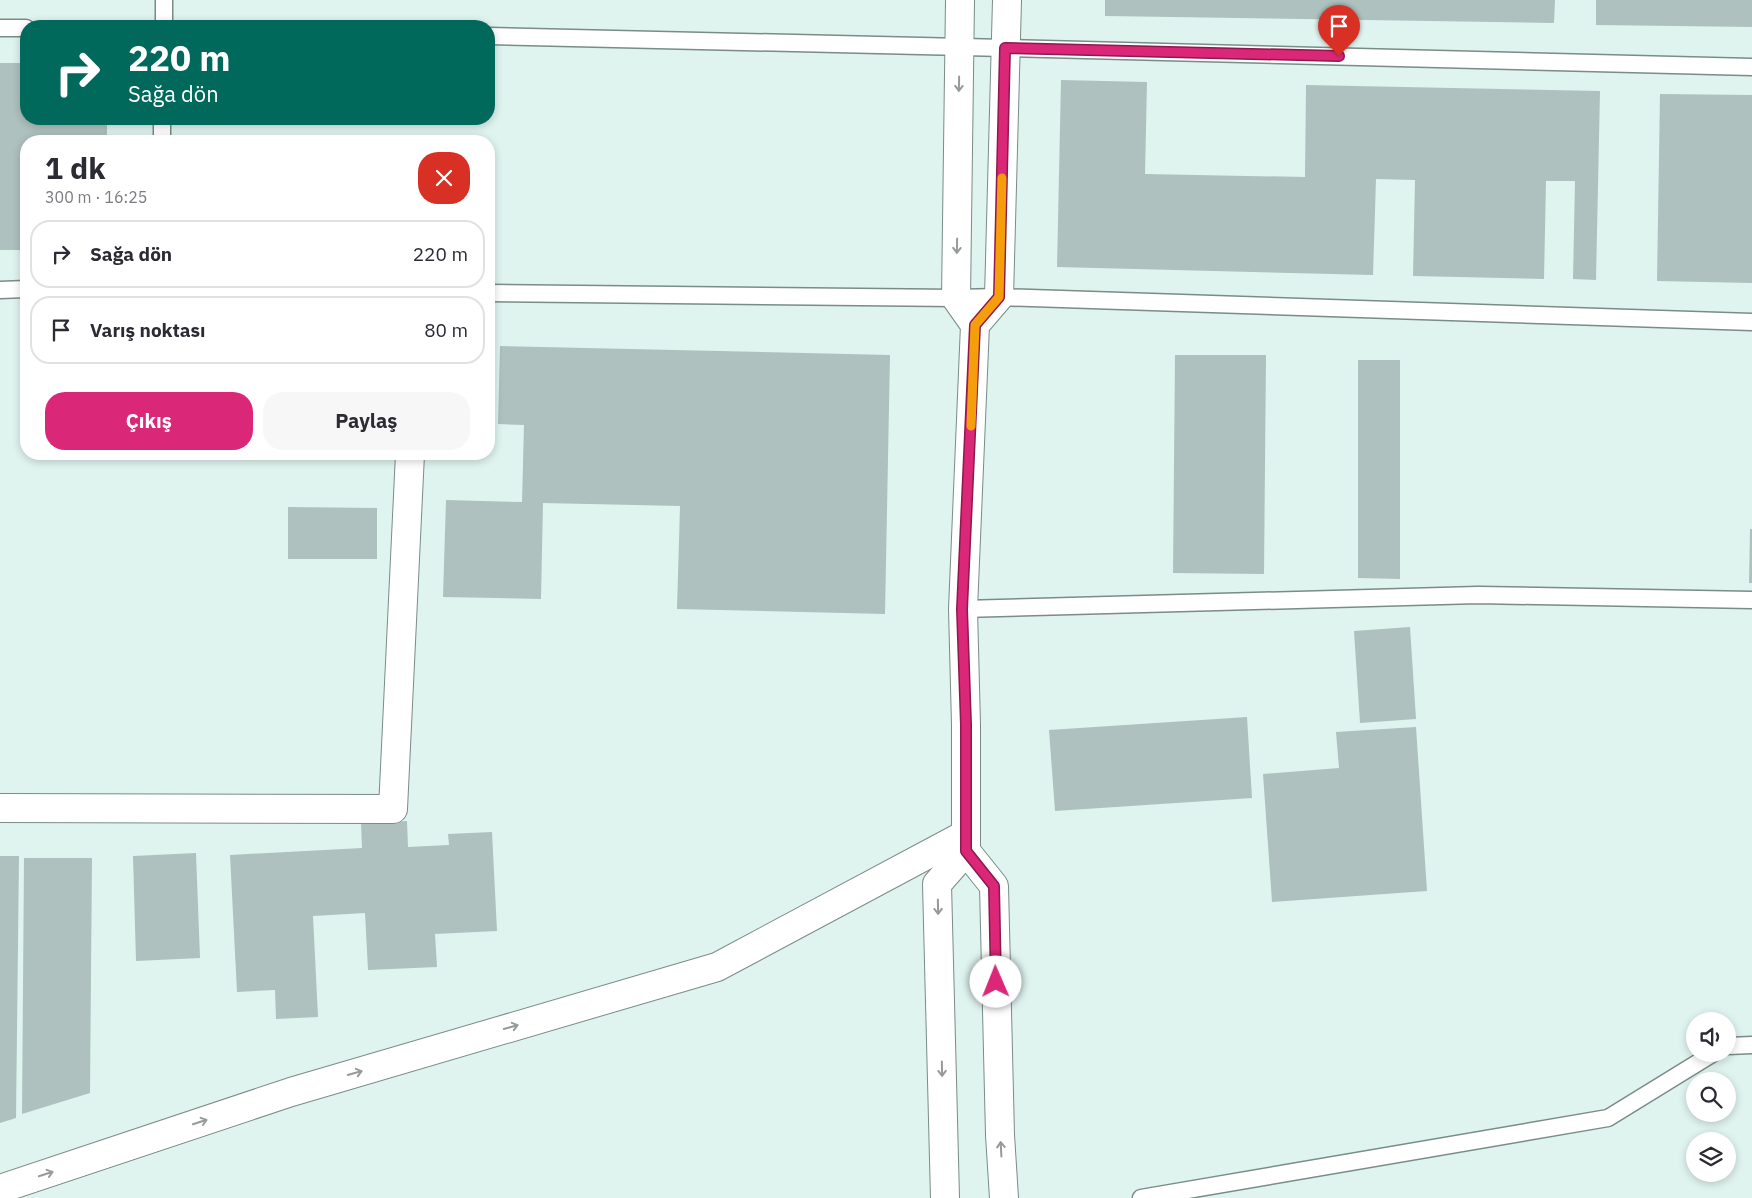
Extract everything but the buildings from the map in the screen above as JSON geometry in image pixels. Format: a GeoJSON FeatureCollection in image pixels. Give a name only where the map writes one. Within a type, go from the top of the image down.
{"type":"FeatureCollection","features":[{"type":"Feature","properties":{"kind":"street"},"geometry":{"type":"LineString","coordinates":[[960,0],[956,298],[975,325],[962,609],[966,725],[966,843],[994,886],[1000,1135],[1004,1198]]}},
{"type":"Feature","properties":{"kind":"street"},"geometry":{"type":"LineString","coordinates":[[975,325],[999,297],[1006,0]]}},
{"type":"Feature","properties":{"kind":"street"},"geometry":{"type":"LineString","coordinates":[[0,808],[393,809],[410,460]]}},
{"type":"Feature","properties":{"kind":"street"},"geometry":{"type":"LineString","coordinates":[[0,1189],[291,1092],[717,967],[966,843]]}},
{"type":"Feature","properties":{"kind":"street"},"geometry":{"type":"LineString","coordinates":[[944,1198],[937,884],[966,843]]}},
{"type":"Feature","properties":{"kind":"lane"},"geometry":{"type":"LineString","coordinates":[[164,0],[164,20]]}},
{"type":"Feature","properties":{"kind":"lane"},"geometry":{"type":"LineString","coordinates":[[0,28],[20,28]]}},
{"type":"Feature","properties":{"kind":"lane"},"geometry":{"type":"LineString","coordinates":[[495,36],[1752,67]]}},
{"type":"Feature","properties":{"kind":"lane"},"geometry":{"type":"LineString","coordinates":[[0,290],[20,289]]}},
{"type":"Feature","properties":{"kind":"lane"},"geometry":{"type":"LineString","coordinates":[[495,292],[999,297],[1752,322]]}},
{"type":"Feature","properties":{"kind":"lane"},"geometry":{"type":"LineString","coordinates":[[962,609],[1478,595],[1752,600]]}},
{"type":"Feature","properties":{"kind":"lane"},"geometry":{"type":"LineString","coordinates":[[1736,1046],[1752,1045]]}},
{"type":"Feature","properties":{"kind":"lane"},"geometry":{"type":"LineString","coordinates":[[1141,1198],[1608,1118],[1699,1062]]}},
{"type":"Feature","properties":{"kind":"slow traffic"},"geometry":{"type":"LineString","coordinates":[[971,426],[975,325],[999,297],[1002,178]]}},
{"type":"Feature","properties":{"kind":"route"},"geometry":{"type":"LineString","coordinates":[[996,982],[994,886],[966,851],[966,725],[962,609],[975,325],[999,297],[1005,48],[1339,56]]}}]}
